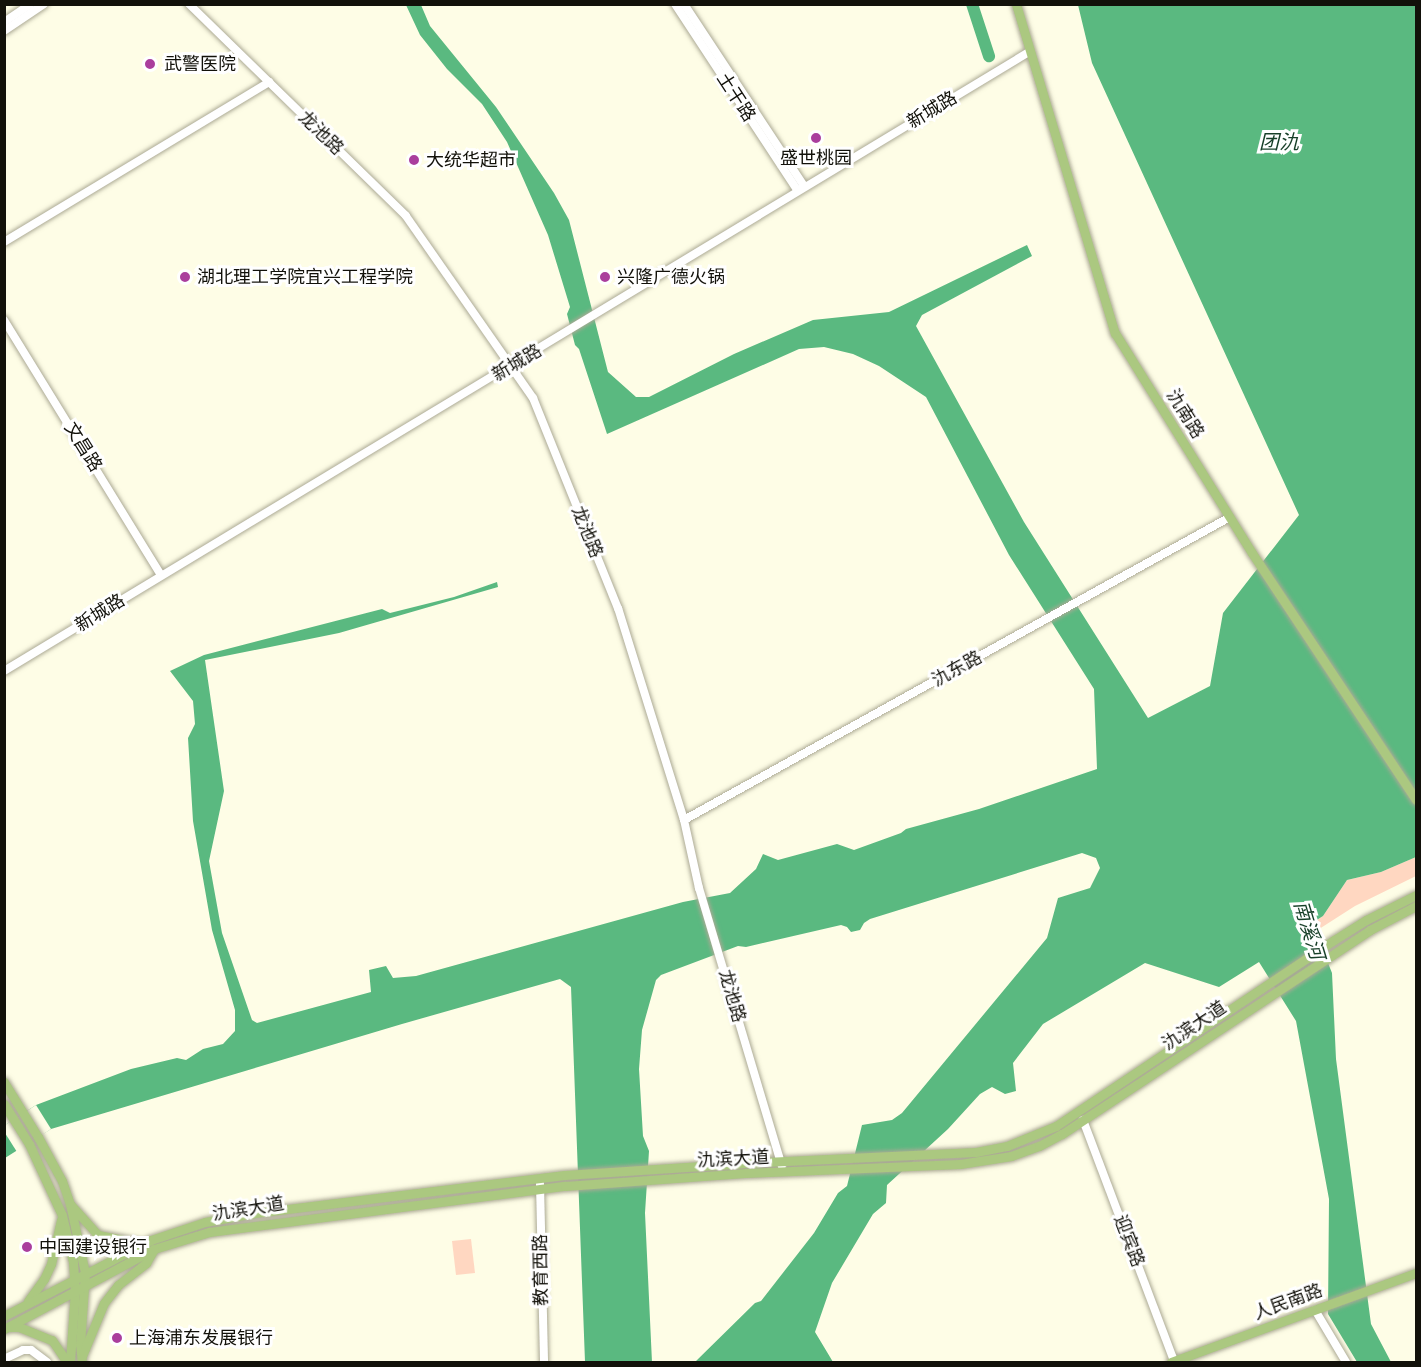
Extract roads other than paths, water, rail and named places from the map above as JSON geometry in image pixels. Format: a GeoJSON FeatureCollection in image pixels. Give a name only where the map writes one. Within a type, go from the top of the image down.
{"type":"FeatureCollection","features":[{"type":"Feature","properties":{"kind":"main road","name":"氿南路"},"geometry":{"type":"LineString","coordinates":[[1016,4],[1115,333],[1252,553],[1416,800]]}},
{"type":"Feature","properties":{"kind":"main road","name":"氿滨大道"},"geometry":{"type":"LineString","coordinates":[[6,1328],[154,1250],[200,1234],[257,1224],[565,1186],[942,1165],[1011,1156],[1040,1146],[1083,1120],[1271,988],[1334,940],[1416,895]]}},
{"type":"Feature","properties":{"kind":"main road","name":"氿滨大道"},"geometry":{"type":"LineString","coordinates":[[4,1316],[73,1278],[143,1244],[178,1230],[255,1213],[565,1175],[843,1157],[976,1152],[1007,1146],[1056,1126],[1271,988],[1416,906]]}},
{"type":"Feature","properties":{"kind":"main road"},"geometry":{"type":"LineString","coordinates":[[4,1082],[62,1181],[70,1204],[86,1284],[80,1344],[75,1361]]}},
{"type":"Feature","properties":{"kind":"main road"},"geometry":{"type":"LineString","coordinates":[[4,1104],[29,1143],[62,1215],[73,1262],[75,1361]]}},
{"type":"Feature","properties":{"kind":"main road"},"geometry":{"type":"LineString","coordinates":[[70,1204],[98,1235],[143,1244]]}},
{"type":"Feature","properties":{"kind":"main road"},"geometry":{"type":"LineString","coordinates":[[25,1305],[44,1279],[51,1264],[62,1215]]}},
{"type":"Feature","properties":{"kind":"main road"},"geometry":{"type":"LineString","coordinates":[[75,1361],[104,1303],[118,1285],[147,1263],[154,1250]]}},
{"type":"Feature","properties":{"kind":"main road","name":"人民南路"},"geometry":{"type":"LineString","coordinates":[[1172,1362],[1416,1273]]}},
{"type":"Feature","properties":{"kind":"main road"},"geometry":{"type":"LineString","coordinates":[[6,1328],[19,1328],[52,1340],[75,1361]]}},
{"type":"Feature","properties":{"kind":"street"},"geometry":{"type":"LineString","coordinates":[[4,22],[31,4]]}},
{"type":"Feature","properties":{"kind":"street"},"geometry":{"type":"LineString","coordinates":[[4,31],[45,4]]}},
{"type":"Feature","properties":{"kind":"street","name":"龙池路"},"geometry":{"type":"LineString","coordinates":[[189,4],[406,216],[533,398],[618,608],[684,820],[699,888],[783,1173]]}},
{"type":"Feature","properties":{"kind":"street","name":"土干路"},"geometry":{"type":"LineString","coordinates":[[675,4],[801,188]]}},
{"type":"Feature","properties":{"kind":"street","name":"土干路"},"geometry":{"type":"LineString","coordinates":[[684,4],[801,188]]}},
{"type":"Feature","properties":{"kind":"street","name":"新城路"},"geometry":{"type":"LineString","coordinates":[[4,671],[1029,52]]}},
{"type":"Feature","properties":{"kind":"street"},"geometry":{"type":"LineString","coordinates":[[4,242],[269,82]]}},
{"type":"Feature","properties":{"kind":"street","name":"文昌路"},"geometry":{"type":"LineString","coordinates":[[4,320],[161,575]]}},
{"type":"Feature","properties":{"kind":"street","name":"氿东路"},"geometry":{"type":"LineString","coordinates":[[684,820],[1230,517]]}},
{"type":"Feature","properties":{"kind":"street","name":"迎宾路"},"geometry":{"type":"LineString","coordinates":[[1083,1120],[1172,1362]]}},
{"type":"Feature","properties":{"kind":"street","name":"教育西路"},"geometry":{"type":"LineString","coordinates":[[539,1178],[544,1362]]}},
{"type":"Feature","properties":{"kind":"street"},"geometry":{"type":"LineString","coordinates":[[1319,1308],[1346,1362]]}},
{"type":"Feature","properties":{"kind":"street"},"geometry":{"type":"LineString","coordinates":[[4,1359],[23,1350],[31,1350],[47,1362]]}},
{"type":"Feature","properties":{"kind":"water","name":"团氿"},"geometry":{"type":"Polygon","coordinates":[[[406,5],[421,5],[430,26],[496,107],[554,193],[569,220],[608,372],[636,397],[649,397],[734,354],[813,320],[889,312],[1027,245],[1032,256],[922,315],[916,326],[1024,522],[1148,718],[1210,686],[1223,613],[1299,515],[1092,63],[1078,5],[1416,5],[1416,857],[1381,872],[1347,880],[1323,916],[1312,923],[1332,973],[1336,1059],[1371,1324],[1391,1362],[1357,1362],[1328,1314],[1329,1199],[1296,1021],[1259,962],[1219,987],[1145,963],[1043,1024],[1013,1063],[1016,1091],[1005,1094],[992,1087],[980,1094],[948,1129],[887,1185],[886,1203],[873,1214],[832,1283],[815,1332],[833,1362],[695,1362],[755,1303],[761,1301],[814,1233],[838,1193],[847,1186],[862,1125],[892,1120],[902,1113],[1047,938],[1058,898],[1090,888],[1100,868],[1096,858],[1082,853],[870,919],[860,930],[851,932],[847,927],[841,925],[746,947],[738,946],[661,975],[656,980],[642,1030],[639,1069],[643,1136],[649,1151],[645,1213],[652,1362],[585,1362],[571,987],[560,979],[51,1129],[5,1158],[5,1125],[36,1105],[131,1069],[177,1058],[186,1060],[203,1049],[223,1044],[235,1031],[235,1010],[212,930],[193,821],[188,738],[195,724],[193,701],[170,671],[204,655],[382,609],[390,613],[454,597],[497,582],[498,587],[339,633],[205,660],[224,791],[209,861],[222,933],[252,1020],[257,1023],[371,992],[369,970],[386,966],[393,978],[416,976],[683,902],[730,893],[756,869],[763,854],[778,860],[837,844],[854,850],[901,833],[906,829],[979,809],[1097,769],[1094,689],[1009,555],[926,397],[879,366],[853,354],[824,347],[799,349],[607,434],[579,349],[575,345],[567,314],[570,307],[548,235],[507,142],[482,104],[447,69],[420,35],[406,5]]]}},
{"type":"Feature","properties":{"kind":"waterway"},"geometry":{"type":"LineString","coordinates":[[972,4],[989,56]]}},
{"type":"Feature","properties":{"kind":"place","name":"武警医院"},"geometry":{"type":"Point","coordinates":[150,64]}},
{"type":"Feature","properties":{"kind":"place","name":"盛世桃园"},"geometry":{"type":"Point","coordinates":[816,138]}},
{"type":"Feature","properties":{"kind":"place","name":"大统华超市"},"geometry":{"type":"Point","coordinates":[414,160]}},
{"type":"Feature","properties":{"kind":"place","name":"湖北理工学院宜兴工程学院"},"geometry":{"type":"Point","coordinates":[185,277]}},
{"type":"Feature","properties":{"kind":"place","name":"兴隆广德火锅"},"geometry":{"type":"Point","coordinates":[605,277]}},
{"type":"Feature","properties":{"kind":"place","name":"中国建设银行"},"geometry":{"type":"Point","coordinates":[27,1247]}},
{"type":"Feature","properties":{"kind":"place","name":"上海浦东发展银行"},"geometry":{"type":"Point","coordinates":[117,1338]}},
{"type":"Feature","properties":{"kind":"water label","name":"南溪河"},"geometry":{"type":"Point","coordinates":[1309,930]}}]}
